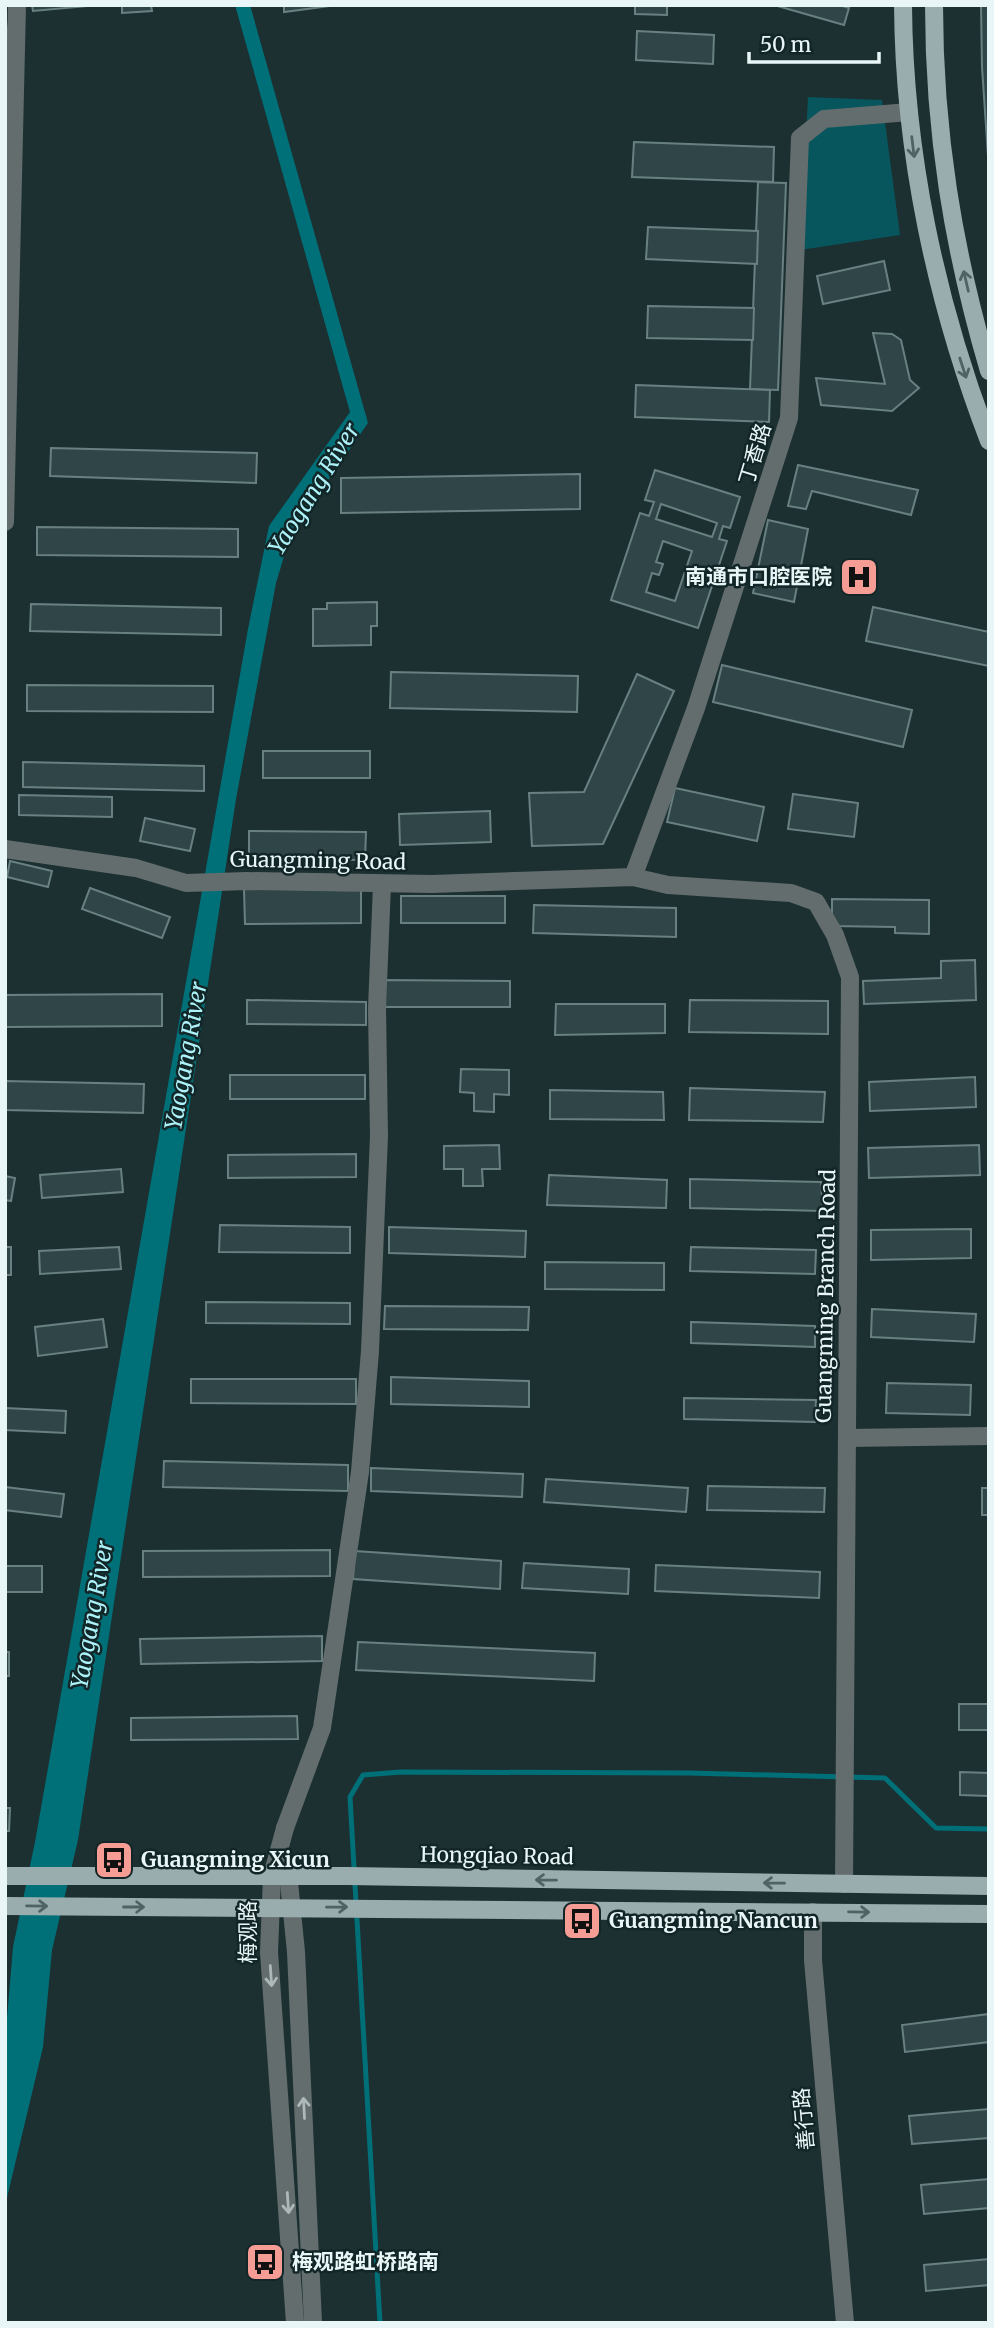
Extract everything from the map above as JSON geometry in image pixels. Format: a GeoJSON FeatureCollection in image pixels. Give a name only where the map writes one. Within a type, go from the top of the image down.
{"type":"FeatureCollection","features":[{"type":"Feature","properties":{"kind":"main road"},"geometry":{"type":"LineString","coordinates":[[903,5],[909,112],[916,174],[958,354],[989,441]]}},
{"type":"Feature","properties":{"kind":"main road"},"geometry":{"type":"LineString","coordinates":[[934,5],[937,111],[942,168],[953,228],[989,370]]}},
{"type":"Feature","properties":{"kind":"main road","name":"Hongqiao Road"},"geometry":{"type":"LineString","coordinates":[[11,1876],[280,1876],[989,1886]]}},
{"type":"Feature","properties":{"kind":"main road"},"geometry":{"type":"LineString","coordinates":[[7,1906],[989,1914]]}},
{"type":"Feature","properties":{"kind":"street"},"geometry":{"type":"LineString","coordinates":[[5,522],[17,5]]}},
{"type":"Feature","properties":{"kind":"street","name":"丁香路"},"geometry":{"type":"LineString","coordinates":[[633,877],[696,708],[789,418],[800,138],[824,120],[909,112]]}},
{"type":"Feature","properties":{"kind":"street","name":"Guangming Road"},"geometry":{"type":"LineString","coordinates":[[5,849],[136,868],[186,883],[237,881],[382,885],[633,877]]}},
{"type":"Feature","properties":{"kind":"street","name":"Guangming Branch Road"},"geometry":{"type":"LineString","coordinates":[[633,877],[668,885],[791,893],[816,902],[835,935],[850,977],[844,1884]]}},
{"type":"Feature","properties":{"kind":"street","name":"梅观路"},"geometry":{"type":"LineString","coordinates":[[295,2323],[269,1952],[269,1908],[280,1876],[285,1828],[322,1728],[360,1472],[370,1351],[379,1136],[377,1008],[382,885]]}},
{"type":"Feature","properties":{"kind":"street"},"geometry":{"type":"LineString","coordinates":[[847,1438],[989,1436]]}},
{"type":"Feature","properties":{"kind":"street","name":"梅观路"},"geometry":{"type":"LineString","coordinates":[[280,1876],[290,1908],[296,1952],[313,2323]]}},
{"type":"Feature","properties":{"kind":"street","name":"善行路"},"geometry":{"type":"LineString","coordinates":[[813,1912],[813,1960],[845,2323]]}},
{"type":"Feature","properties":{"kind":"shaded area"},"geometry":{"type":"Polygon","coordinates":[[[808,97],[882,100],[900,235],[800,250],[808,97]]]}},
{"type":"Feature","properties":{"kind":"water","name":"Yaogang River"},"geometry":{"type":"Polygon","coordinates":[[[235,5],[250,5],[368,423],[291,533],[276,583],[236,799],[78,1840],[52,1950],[43,2047],[5,2206],[5,2042],[13,1947],[35,1842],[248,629],[269,526],[350,412],[235,5]]]}},
{"type":"Feature","properties":{"kind":"building"},"geometry":{"type":"Polygon","coordinates":[[[32,5],[99,5],[33,11],[32,5]]]}},
{"type":"Feature","properties":{"kind":"building"},"geometry":{"type":"Polygon","coordinates":[[[122,5],[151,5],[152,11],[122,13],[122,5]]]}},
{"type":"Feature","properties":{"kind":"building"},"geometry":{"type":"Polygon","coordinates":[[[284,5],[337,5],[284,12],[284,5]]]}},
{"type":"Feature","properties":{"kind":"building"},"geometry":{"type":"Polygon","coordinates":[[[635,5],[667,5],[667,15],[635,14],[635,5]]]}},
{"type":"Feature","properties":{"kind":"building"},"geometry":{"type":"Polygon","coordinates":[[[774,5],[839,5],[849,8],[844,25],[774,5]]]}},
{"type":"Feature","properties":{"kind":"building"},"geometry":{"type":"Polygon","coordinates":[[[981,5],[989,5],[989,171],[982,67],[981,5]]]}},
{"type":"Feature","properties":{"kind":"building"},"geometry":{"type":"Polygon","coordinates":[[[5,13],[9,46],[5,46],[5,13]]]}},
{"type":"Feature","properties":{"kind":"building"},"geometry":{"type":"Polygon","coordinates":[[[637,31],[714,35],[713,64],[636,60],[637,31]]]}},
{"type":"Feature","properties":{"kind":"building"},"geometry":{"type":"Polygon","coordinates":[[[634,142],[774,147],[773,182],[632,177],[634,142]]]}},
{"type":"Feature","properties":{"kind":"building"},"geometry":{"type":"Polygon","coordinates":[[[758,182],[786,183],[778,390],[750,389],[758,182]]]}},
{"type":"Feature","properties":{"kind":"building"},"geometry":{"type":"Polygon","coordinates":[[[648,227],[758,231],[757,264],[646,259],[648,227]]]}},
{"type":"Feature","properties":{"kind":"building"},"geometry":{"type":"Polygon","coordinates":[[[884,261],[890,290],[823,304],[817,276],[884,261]]]}},
{"type":"Feature","properties":{"kind":"building"},"geometry":{"type":"Polygon","coordinates":[[[648,306],[754,308],[753,340],[647,338],[648,306]]]}},
{"type":"Feature","properties":{"kind":"building"},"geometry":{"type":"Polygon","coordinates":[[[873,333],[892,334],[901,340],[910,380],[919,388],[892,411],[821,405],[816,378],[885,384],[873,333]]]}},
{"type":"Feature","properties":{"kind":"building"},"geometry":{"type":"Polygon","coordinates":[[[636,385],[770,390],[769,422],[635,417],[636,385]]]}},
{"type":"Feature","properties":{"kind":"building"},"geometry":{"type":"Polygon","coordinates":[[[51,448],[257,453],[256,483],[50,476],[51,448]]]}},
{"type":"Feature","properties":{"kind":"building"},"geometry":{"type":"Polygon","coordinates":[[[798,465],[918,490],[911,515],[812,491],[806,509],[788,506],[798,465]]]}},
{"type":"Feature","properties":{"kind":"building"},"geometry":{"type":"Polygon","coordinates":[[[655,470],[740,497],[730,528],[723,526],[719,539],[727,541],[698,628],[611,600],[640,513],[649,516],[654,502],[645,500],[655,470]],[[661,504],[656,519],[712,537],[717,523],[661,504]],[[663,541],[656,562],[663,564],[659,575],[652,573],[646,592],[675,601],[692,551],[663,541]]]}},
{"type":"Feature","properties":{"kind":"building"},"geometry":{"type":"Polygon","coordinates":[[[580,474],[580,509],[341,513],[341,478],[580,474]]]}},
{"type":"Feature","properties":{"kind":"building"},"geometry":{"type":"Polygon","coordinates":[[[768,520],[808,529],[794,602],[753,593],[768,520]]]}},
{"type":"Feature","properties":{"kind":"building"},"geometry":{"type":"Polygon","coordinates":[[[37,527],[238,529],[238,557],[37,555],[37,527]]]}},
{"type":"Feature","properties":{"kind":"building"},"geometry":{"type":"Polygon","coordinates":[[[377,602],[377,626],[371,626],[371,645],[313,646],[313,609],[327,609],[327,603],[377,602]]]}},
{"type":"Feature","properties":{"kind":"building"},"geometry":{"type":"Polygon","coordinates":[[[31,604],[221,608],[221,635],[30,631],[31,604]]]}},
{"type":"Feature","properties":{"kind":"building"},"geometry":{"type":"Polygon","coordinates":[[[873,607],[989,632],[989,666],[866,641],[873,607]]]}},
{"type":"Feature","properties":{"kind":"building"},"geometry":{"type":"Polygon","coordinates":[[[722,665],[912,710],[903,747],[713,702],[722,665]]]}},
{"type":"Feature","properties":{"kind":"building"},"geometry":{"type":"Polygon","coordinates":[[[391,672],[578,676],[577,712],[390,708],[391,672]]]}},
{"type":"Feature","properties":{"kind":"building"},"geometry":{"type":"Polygon","coordinates":[[[637,674],[674,691],[603,844],[532,846],[529,793],[584,792],[637,674]]]}},
{"type":"Feature","properties":{"kind":"building"},"geometry":{"type":"Polygon","coordinates":[[[27,685],[213,686],[213,712],[27,711],[27,685]]]}},
{"type":"Feature","properties":{"kind":"building"},"geometry":{"type":"Polygon","coordinates":[[[263,751],[370,751],[370,778],[263,778],[263,751]]]}},
{"type":"Feature","properties":{"kind":"building"},"geometry":{"type":"Polygon","coordinates":[[[23,762],[204,766],[204,791],[23,787],[23,762]]]}},
{"type":"Feature","properties":{"kind":"building"},"geometry":{"type":"Polygon","coordinates":[[[675,788],[764,807],[757,841],[667,822],[675,788]]]}},
{"type":"Feature","properties":{"kind":"building"},"geometry":{"type":"Polygon","coordinates":[[[793,794],[858,803],[854,837],[788,829],[793,794]]]}},
{"type":"Feature","properties":{"kind":"building"},"geometry":{"type":"Polygon","coordinates":[[[19,795],[112,797],[112,817],[19,815],[19,795]]]}},
{"type":"Feature","properties":{"kind":"building"},"geometry":{"type":"Polygon","coordinates":[[[490,811],[491,842],[400,845],[399,814],[490,811]]]}},
{"type":"Feature","properties":{"kind":"building"},"geometry":{"type":"Polygon","coordinates":[[[145,818],[195,829],[190,851],[140,841],[145,818]]]}},
{"type":"Feature","properties":{"kind":"building"},"geometry":{"type":"Polygon","coordinates":[[[249,831],[366,832],[365,860],[249,859],[249,831]]]}},
{"type":"Feature","properties":{"kind":"building"},"geometry":{"type":"Polygon","coordinates":[[[10,861],[52,871],[48,887],[7,877],[10,861]]]}},
{"type":"Feature","properties":{"kind":"building"},"geometry":{"type":"Polygon","coordinates":[[[90,888],[170,917],[162,938],[82,909],[90,888]]]}},
{"type":"Feature","properties":{"kind":"building"},"geometry":{"type":"Polygon","coordinates":[[[361,888],[361,923],[245,924],[244,889],[361,888]]]}},
{"type":"Feature","properties":{"kind":"building"},"geometry":{"type":"Polygon","coordinates":[[[401,896],[505,896],[505,923],[401,923],[401,896]]]}},
{"type":"Feature","properties":{"kind":"building"},"geometry":{"type":"Polygon","coordinates":[[[832,899],[929,900],[929,934],[895,933],[895,927],[832,926],[832,899]]]}},
{"type":"Feature","properties":{"kind":"building"},"geometry":{"type":"Polygon","coordinates":[[[534,905],[676,908],[676,937],[533,933],[534,905]]]}},
{"type":"Feature","properties":{"kind":"building"},"geometry":{"type":"Polygon","coordinates":[[[975,960],[976,1000],[864,1004],[863,981],[941,978],[941,961],[975,960]]]}},
{"type":"Feature","properties":{"kind":"building"},"geometry":{"type":"Polygon","coordinates":[[[381,980],[510,981],[510,1007],[381,1007],[381,980]]]}},
{"type":"Feature","properties":{"kind":"building"},"geometry":{"type":"Polygon","coordinates":[[[162,994],[162,1026],[5,1027],[5,995],[162,994]]]}},
{"type":"Feature","properties":{"kind":"building"},"geometry":{"type":"Polygon","coordinates":[[[247,1000],[366,1002],[366,1025],[247,1024],[247,1000]]]}},
{"type":"Feature","properties":{"kind":"building"},"geometry":{"type":"Polygon","coordinates":[[[690,1000],[828,1001],[828,1034],[689,1032],[690,1000]]]}},
{"type":"Feature","properties":{"kind":"building"},"geometry":{"type":"Polygon","coordinates":[[[556,1004],[665,1004],[665,1033],[555,1035],[556,1004]]]}},
{"type":"Feature","properties":{"kind":"building"},"geometry":{"type":"Polygon","coordinates":[[[461,1069],[509,1070],[509,1095],[494,1094],[494,1112],[474,1111],[474,1093],[460,1092],[461,1069]]]}},
{"type":"Feature","properties":{"kind":"building"},"geometry":{"type":"Polygon","coordinates":[[[230,1075],[365,1075],[365,1099],[230,1099],[230,1075]]]}},
{"type":"Feature","properties":{"kind":"building"},"geometry":{"type":"Polygon","coordinates":[[[975,1077],[976,1107],[870,1111],[869,1082],[975,1077]]]}},
{"type":"Feature","properties":{"kind":"building"},"geometry":{"type":"Polygon","coordinates":[[[5,1081],[144,1084],[143,1113],[5,1110],[5,1081]]]}},
{"type":"Feature","properties":{"kind":"building"},"geometry":{"type":"Polygon","coordinates":[[[690,1088],[825,1092],[823,1122],[689,1120],[690,1088]]]}},
{"type":"Feature","properties":{"kind":"building"},"geometry":{"type":"Polygon","coordinates":[[[550,1090],[663,1092],[664,1120],[550,1119],[550,1090]]]}},
{"type":"Feature","properties":{"kind":"building"},"geometry":{"type":"Polygon","coordinates":[[[499,1145],[500,1169],[482,1169],[483,1186],[463,1186],[463,1169],[444,1169],[444,1146],[499,1145]]]}},
{"type":"Feature","properties":{"kind":"building"},"geometry":{"type":"Polygon","coordinates":[[[979,1145],[980,1175],[869,1178],[868,1148],[979,1145]]]}},
{"type":"Feature","properties":{"kind":"building"},"geometry":{"type":"Polygon","coordinates":[[[356,1154],[356,1177],[228,1178],[228,1155],[356,1154]]]}},
{"type":"Feature","properties":{"kind":"building"},"geometry":{"type":"Polygon","coordinates":[[[121,1169],[123,1192],[42,1198],[40,1175],[121,1169]]]}},
{"type":"Feature","properties":{"kind":"building"},"geometry":{"type":"Polygon","coordinates":[[[549,1175],[667,1180],[666,1208],[547,1205],[549,1175]]]}},
{"type":"Feature","properties":{"kind":"building"},"geometry":{"type":"Polygon","coordinates":[[[5,1176],[15,1178],[11,1201],[5,1200],[5,1176]]]}},
{"type":"Feature","properties":{"kind":"building"},"geometry":{"type":"Polygon","coordinates":[[[690,1179],[821,1182],[823,1211],[690,1208],[690,1179]]]}},
{"type":"Feature","properties":{"kind":"building"},"geometry":{"type":"Polygon","coordinates":[[[220,1225],[350,1227],[350,1253],[219,1252],[220,1225]]]}},
{"type":"Feature","properties":{"kind":"building"},"geometry":{"type":"Polygon","coordinates":[[[389,1227],[526,1231],[525,1257],[389,1253],[389,1227]]]}},
{"type":"Feature","properties":{"kind":"building"},"geometry":{"type":"Polygon","coordinates":[[[971,1229],[971,1258],[871,1260],[871,1230],[971,1229]]]}},
{"type":"Feature","properties":{"kind":"building"},"geometry":{"type":"Polygon","coordinates":[[[5,1247],[11,1247],[11,1275],[5,1275],[5,1247]]]}},
{"type":"Feature","properties":{"kind":"building"},"geometry":{"type":"Polygon","coordinates":[[[119,1247],[121,1269],[40,1274],[39,1251],[119,1247]]]}},
{"type":"Feature","properties":{"kind":"building"},"geometry":{"type":"Polygon","coordinates":[[[691,1247],[816,1250],[815,1274],[690,1271],[691,1247]]]}},
{"type":"Feature","properties":{"kind":"building"},"geometry":{"type":"Polygon","coordinates":[[[545,1262],[664,1263],[664,1290],[545,1289],[545,1262]]]}},
{"type":"Feature","properties":{"kind":"building"},"geometry":{"type":"Polygon","coordinates":[[[206,1302],[350,1303],[350,1324],[206,1323],[206,1302]]]}},
{"type":"Feature","properties":{"kind":"building"},"geometry":{"type":"Polygon","coordinates":[[[385,1306],[529,1307],[528,1330],[384,1329],[385,1306]]]}},
{"type":"Feature","properties":{"kind":"building"},"geometry":{"type":"Polygon","coordinates":[[[872,1309],[976,1314],[974,1342],[871,1337],[872,1309]]]}},
{"type":"Feature","properties":{"kind":"building"},"geometry":{"type":"Polygon","coordinates":[[[103,1319],[107,1347],[38,1356],[35,1327],[103,1319]]]}},
{"type":"Feature","properties":{"kind":"building"},"geometry":{"type":"Polygon","coordinates":[[[691,1322],[815,1326],[815,1347],[691,1343],[691,1322]]]}},
{"type":"Feature","properties":{"kind":"building"},"geometry":{"type":"Polygon","coordinates":[[[391,1377],[529,1381],[529,1407],[391,1404],[391,1377]]]}},
{"type":"Feature","properties":{"kind":"building"},"geometry":{"type":"Polygon","coordinates":[[[191,1379],[356,1379],[356,1404],[191,1403],[191,1379]]]}},
{"type":"Feature","properties":{"kind":"building"},"geometry":{"type":"Polygon","coordinates":[[[887,1383],[971,1385],[970,1415],[886,1413],[887,1383]]]}},
{"type":"Feature","properties":{"kind":"building"},"geometry":{"type":"Polygon","coordinates":[[[684,1398],[816,1400],[815,1422],[684,1419],[684,1398]]]}},
{"type":"Feature","properties":{"kind":"building"},"geometry":{"type":"Polygon","coordinates":[[[5,1408],[66,1411],[65,1433],[5,1430],[5,1408]]]}},
{"type":"Feature","properties":{"kind":"building"},"geometry":{"type":"Polygon","coordinates":[[[164,1461],[348,1465],[348,1491],[163,1487],[164,1461]]]}},
{"type":"Feature","properties":{"kind":"building"},"geometry":{"type":"Polygon","coordinates":[[[371,1468],[523,1474],[522,1497],[371,1491],[371,1468]]]}},
{"type":"Feature","properties":{"kind":"building"},"geometry":{"type":"Polygon","coordinates":[[[546,1479],[688,1488],[686,1512],[544,1502],[546,1479]]]}},
{"type":"Feature","properties":{"kind":"building"},"geometry":{"type":"Polygon","coordinates":[[[708,1486],[825,1488],[824,1512],[707,1510],[708,1486]]]}},
{"type":"Feature","properties":{"kind":"building"},"geometry":{"type":"Polygon","coordinates":[[[5,1487],[64,1494],[61,1517],[5,1510],[5,1487]]]}},
{"type":"Feature","properties":{"kind":"building"},"geometry":{"type":"Polygon","coordinates":[[[982,1488],[989,1488],[989,1515],[982,1515],[982,1488]]]}},
{"type":"Feature","properties":{"kind":"building"},"geometry":{"type":"Polygon","coordinates":[[[330,1550],[330,1576],[143,1577],[143,1551],[330,1550]]]}},
{"type":"Feature","properties":{"kind":"building"},"geometry":{"type":"Polygon","coordinates":[[[355,1551],[501,1561],[500,1589],[353,1579],[355,1551]]]}},
{"type":"Feature","properties":{"kind":"building"},"geometry":{"type":"Polygon","coordinates":[[[524,1563],[629,1569],[628,1594],[522,1588],[524,1563]]]}},
{"type":"Feature","properties":{"kind":"building"},"geometry":{"type":"Polygon","coordinates":[[[656,1565],[820,1572],[819,1598],[655,1591],[656,1565]]]}},
{"type":"Feature","properties":{"kind":"building"},"geometry":{"type":"Polygon","coordinates":[[[5,1566],[42,1566],[42,1592],[5,1592],[5,1566]]]}},
{"type":"Feature","properties":{"kind":"building"},"geometry":{"type":"Polygon","coordinates":[[[322,1636],[322,1661],[141,1664],[140,1639],[322,1636]]]}},
{"type":"Feature","properties":{"kind":"building"},"geometry":{"type":"Polygon","coordinates":[[[358,1642],[595,1653],[594,1681],[356,1670],[358,1642]]]}},
{"type":"Feature","properties":{"kind":"building"},"geometry":{"type":"Polygon","coordinates":[[[5,1652],[9,1652],[9,1676],[5,1676],[5,1652]]]}},
{"type":"Feature","properties":{"kind":"building"},"geometry":{"type":"Polygon","coordinates":[[[959,1704],[989,1704],[989,1730],[959,1730],[959,1704]]]}},
{"type":"Feature","properties":{"kind":"building"},"geometry":{"type":"Polygon","coordinates":[[[297,1716],[298,1739],[131,1740],[131,1718],[297,1716]]]}},
{"type":"Feature","properties":{"kind":"building"},"geometry":{"type":"Polygon","coordinates":[[[960,1772],[989,1773],[989,1796],[960,1795],[960,1772]]]}},
{"type":"Feature","properties":{"kind":"building"},"geometry":{"type":"Polygon","coordinates":[[[5,1808],[10,1808],[9,1831],[5,1831],[5,1808]]]}},
{"type":"Feature","properties":{"kind":"building"},"geometry":{"type":"Polygon","coordinates":[[[989,2014],[989,2042],[905,2052],[902,2025],[989,2014]]]}},
{"type":"Feature","properties":{"kind":"building"},"geometry":{"type":"Polygon","coordinates":[[[989,2109],[989,2138],[912,2144],[909,2116],[989,2109]]]}},
{"type":"Feature","properties":{"kind":"building"},"geometry":{"type":"Polygon","coordinates":[[[989,2179],[989,2208],[924,2214],[921,2185],[989,2179]]]}},
{"type":"Feature","properties":{"kind":"building"},"geometry":{"type":"Polygon","coordinates":[[[989,2259],[989,2285],[926,2291],[924,2265],[989,2259]]]}},
{"type":"Feature","properties":{"kind":"waterway"},"geometry":{"type":"LineString","coordinates":[[380,2323],[350,1797],[363,1775],[401,1772],[689,1773],[885,1778],[936,1828],[989,1829]]}},
{"type":"Feature","properties":{"kind":"place","name":"南通市口腔医院"},"geometry":{"type":"Point","coordinates":[859,577]}},
{"type":"Feature","properties":{"kind":"place","name":"Guangming Xicun"},"geometry":{"type":"Point","coordinates":[114,1860]}},
{"type":"Feature","properties":{"kind":"place","name":"Guangming Nancun"},"geometry":{"type":"Point","coordinates":[582,1921]}},
{"type":"Feature","properties":{"kind":"place","name":"梅观路虹桥路南"},"geometry":{"type":"Point","coordinates":[265,2262]}}]}
